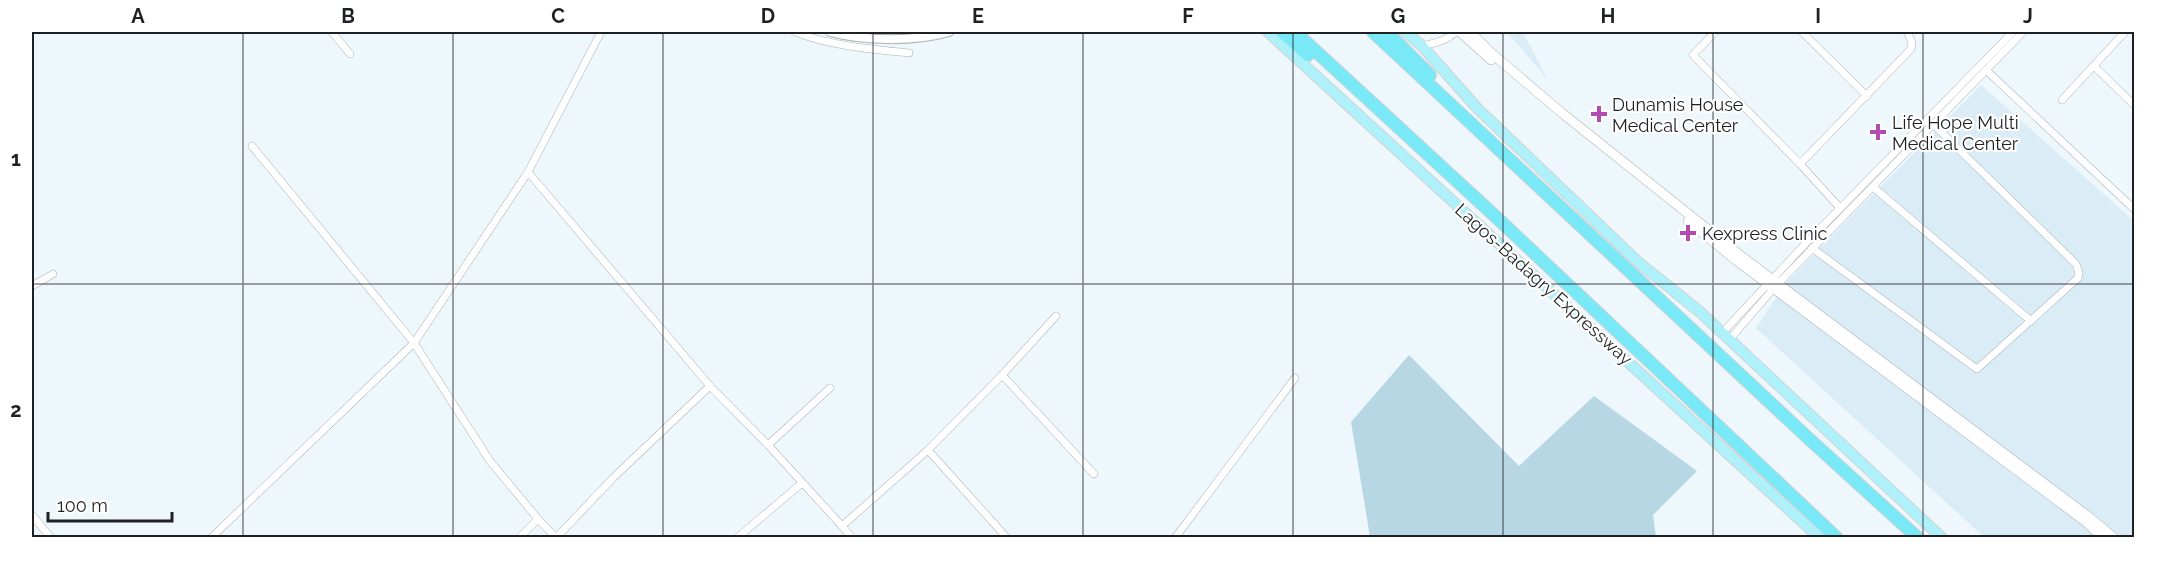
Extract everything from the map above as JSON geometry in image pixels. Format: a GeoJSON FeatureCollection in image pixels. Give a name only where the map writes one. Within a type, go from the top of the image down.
{"type":"FeatureCollection","features":[{"type":"Feature","properties":{"kind":"highway"},"geometry":{"type":"LineString","coordinates":[[1282,32],[1354,97],[1496,217]]}},
{"type":"Feature","properties":{"kind":"highway","name":"Lagos-Badagry Expressway"},"geometry":{"type":"LineString","coordinates":[[1295,32],[1837,537]]}},
{"type":"Feature","properties":{"kind":"highway"},"geometry":{"type":"LineString","coordinates":[[1372,32],[1807,437],[1918,537]]}},
{"type":"Feature","properties":{"kind":"highway"},"geometry":{"type":"LineString","coordinates":[[1387,32],[1518,167]]}},
{"type":"Feature","properties":{"kind":"main road","name":"Lagos-Badagry Expressway"},"geometry":{"type":"LineString","coordinates":[[1268,32],[1820,537]]}},
{"type":"Feature","properties":{"kind":"main road"},"geometry":{"type":"LineString","coordinates":[[1406,32],[1422,46],[1478,110],[1613,238],[1725,336],[1942,537]]}},
{"type":"Feature","properties":{"kind":"main road"},"geometry":{"type":"LineString","coordinates":[[1458,32],[1558,117],[1737,261],[1773,283],[2114,537]]}},
{"type":"Feature","properties":{"kind":"main road"},"geometry":{"type":"LineString","coordinates":[[1470,32],[1490,52],[1587,133],[1773,283],[2103,537]]}},
{"type":"Feature","properties":{"kind":"street"},"geometry":{"type":"LineString","coordinates":[[332,32],[350,54]]}},
{"type":"Feature","properties":{"kind":"street"},"geometry":{"type":"LineString","coordinates":[[211,537],[414,343],[528,172],[601,32]]}},
{"type":"Feature","properties":{"kind":"street"},"geometry":{"type":"LineString","coordinates":[[795,32],[816,40],[864,49],[909,53]]}},
{"type":"Feature","properties":{"kind":"street"},"geometry":{"type":"LineString","coordinates":[[830,32],[846,36],[897,39],[949,32]]}},
{"type":"Feature","properties":{"kind":"street"},"geometry":{"type":"LineString","coordinates":[[1422,46],[1439,43],[1458,32]]}},
{"type":"Feature","properties":{"kind":"street"},"geometry":{"type":"LineString","coordinates":[[1715,32],[1693,55],[1840,208]]}},
{"type":"Feature","properties":{"kind":"street"},"geometry":{"type":"LineString","coordinates":[[1802,32],[1868,96]]}},
{"type":"Feature","properties":{"kind":"street"},"geometry":{"type":"LineString","coordinates":[[1800,164],[1911,50],[1912,42],[1907,32]]}},
{"type":"Feature","properties":{"kind":"street"},"geometry":{"type":"LineString","coordinates":[[1725,336],[1840,208],[2013,32]]}},
{"type":"Feature","properties":{"kind":"street"},"geometry":{"type":"LineString","coordinates":[[1773,283],[1873,187],[2023,32]]}},
{"type":"Feature","properties":{"kind":"street"},"geometry":{"type":"LineString","coordinates":[[2062,100],[2126,32]]}},
{"type":"Feature","properties":{"kind":"street"},"geometry":{"type":"LineString","coordinates":[[2094,66],[2134,105]]}},
{"type":"Feature","properties":{"kind":"street"},"geometry":{"type":"LineString","coordinates":[[1986,70],[2134,207]]}},
{"type":"Feature","properties":{"kind":"street"},"geometry":{"type":"LineString","coordinates":[[1812,248],[1977,369],[2078,278],[2076,264],[1933,124]]}},
{"type":"Feature","properties":{"kind":"street"},"geometry":{"type":"LineString","coordinates":[[252,146],[414,343],[490,460],[538,519],[556,537],[614,477],[710,386]]}},
{"type":"Feature","properties":{"kind":"street"},"geometry":{"type":"LineString","coordinates":[[528,172],[710,386],[768,445],[852,537]]}},
{"type":"Feature","properties":{"kind":"street"},"geometry":{"type":"LineString","coordinates":[[1873,187],[2031,321]]}},
{"type":"Feature","properties":{"kind":"street"},"geometry":{"type":"LineString","coordinates":[[32,286],[53,274]]}},
{"type":"Feature","properties":{"kind":"street"},"geometry":{"type":"LineString","coordinates":[[842,526],[928,450],[1056,316]]}},
{"type":"Feature","properties":{"kind":"street"},"geometry":{"type":"LineString","coordinates":[[1002,375],[1094,474]]}},
{"type":"Feature","properties":{"kind":"street"},"geometry":{"type":"LineString","coordinates":[[1175,537],[1296,378]]}},
{"type":"Feature","properties":{"kind":"street"},"geometry":{"type":"LineString","coordinates":[[768,445],[830,388]]}},
{"type":"Feature","properties":{"kind":"street"},"geometry":{"type":"LineString","coordinates":[[928,450],[1007,537]]}},
{"type":"Feature","properties":{"kind":"street"},"geometry":{"type":"LineString","coordinates":[[737,537],[802,483]]}},
{"type":"Feature","properties":{"kind":"street"},"geometry":{"type":"LineString","coordinates":[[32,515],[51,537]]}},
{"type":"Feature","properties":{"kind":"street"},"geometry":{"type":"LineString","coordinates":[[519,537],[538,519]]}},
{"type":"Feature","properties":{"kind":"shaded area"},"geometry":{"type":"Polygon","coordinates":[[[1505,32],[1523,32],[1548,80],[1515,41],[1505,32]]]}},
{"type":"Feature","properties":{"kind":"shaded area"},"geometry":{"type":"Polygon","coordinates":[[[1981,85],[2134,221],[2134,537],[1984,537],[1756,328],[1785,284],[1981,85]]]}},
{"type":"Feature","properties":{"kind":"shaded area"},"geometry":{"type":"Polygon","coordinates":[[[1409,355],[1519,466],[1594,396],[1697,471],[1653,515],[1656,537],[1370,537],[1351,422],[1409,355]]]}},
{"type":"Feature","properties":{"kind":"place","name":"Dunamis House Medical Center"},"geometry":{"type":"Point","coordinates":[1599,114]}},
{"type":"Feature","properties":{"kind":"place","name":"Life Hope Multi Medical Center"},"geometry":{"type":"Point","coordinates":[1878,132]}},
{"type":"Feature","properties":{"kind":"place","name":"Kexpress Clinic"},"geometry":{"type":"Point","coordinates":[1688,233]}}]}
